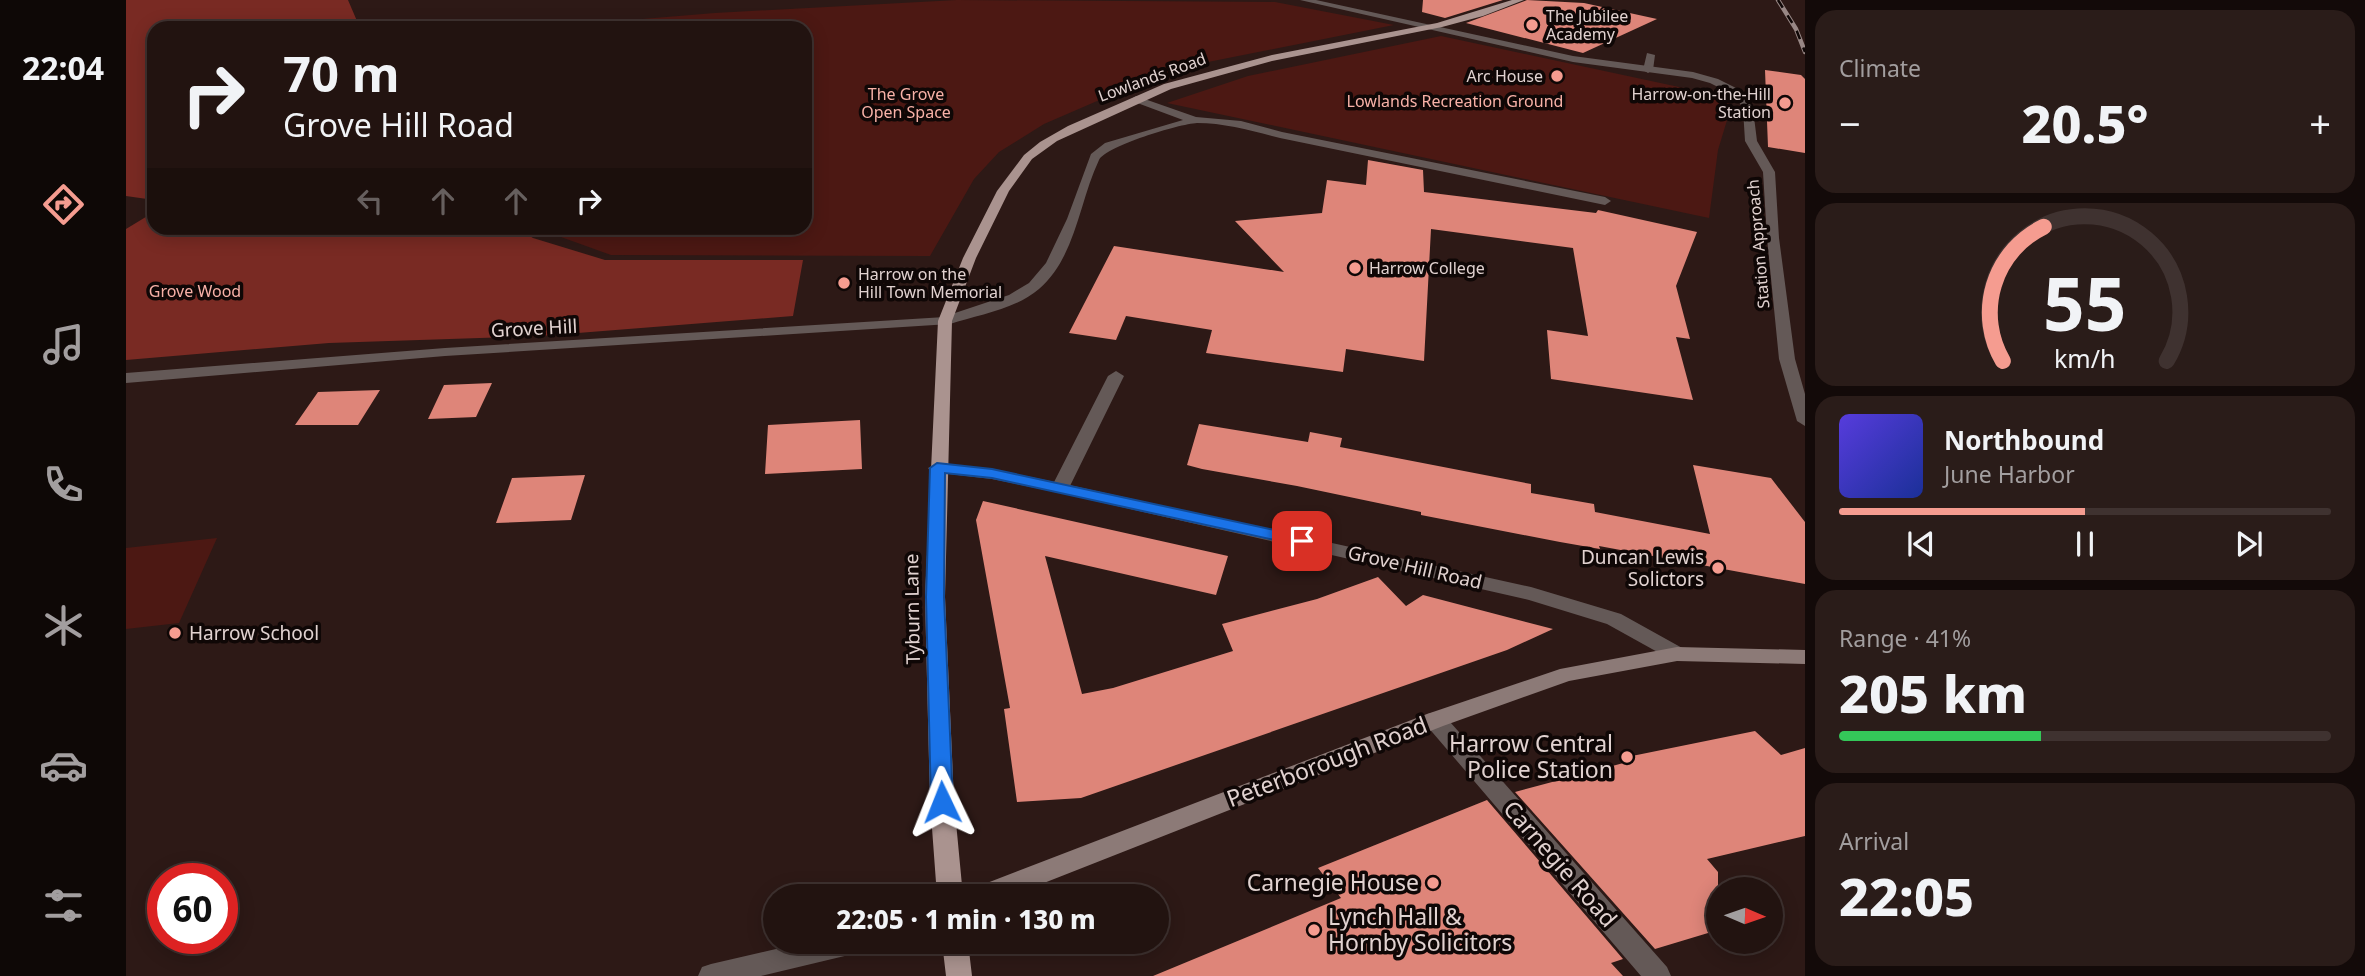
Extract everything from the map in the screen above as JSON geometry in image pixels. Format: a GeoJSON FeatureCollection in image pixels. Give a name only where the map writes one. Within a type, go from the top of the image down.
{"type":"FeatureCollection","features":[{"type":"Feature","properties":{"kind":"main road","name":"Lowlands Road"},"geometry":{"type":"LineString","coordinates":[[945,321],[959,281],[1008,179],[1030,154],[1048,142],[1136,99],[1189,79],[1430,26],[1520,0]]}},
{"type":"Feature","properties":{"kind":"main road","name":"Tyburn Lane"},"geometry":{"type":"LineString","coordinates":[[945,321],[937,468],[935,597],[942,793],[949,884]]}},
{"type":"Feature","properties":{"kind":"main road","name":"Peterborough Road"},"geometry":{"type":"LineString","coordinates":[[1014,884],[1435,720],[1567,674],[1677,654],[1805,657]]}},
{"type":"Feature","properties":{"kind":"main road"},"geometry":{"type":"LineString","coordinates":[[956,954],[959,976]]}},
{"type":"Feature","properties":{"kind":"street","name":"Station Approach"},"geometry":{"type":"LineString","coordinates":[[1304,0],[1573,59],[1693,75],[1714,80],[1740,94],[1748,109],[1751,141],[1769,172],[1773,238],[1787,359],[1805,421]]}},
{"type":"Feature","properties":{"kind":"street"},"geometry":{"type":"LineString","coordinates":[[1648,71],[1650,55]]}},
{"type":"Feature","properties":{"kind":"street"},"geometry":{"type":"LineString","coordinates":[[1136,99],[1194,120],[1241,124],[1280,135],[1605,201]]}},
{"type":"Feature","properties":{"kind":"street","name":"Grove Hill"},"geometry":{"type":"LineString","coordinates":[[126,378],[444,352],[945,321],[1014,298],[1034,286],[1057,253],[1073,219],[1095,156],[1109,145],[1194,120]]}},
{"type":"Feature","properties":{"kind":"street"},"geometry":{"type":"LineString","coordinates":[[1060,488],[1116,376]]}},
{"type":"Feature","properties":{"kind":"street","name":"Grove Hill Road"},"geometry":{"type":"LineString","coordinates":[[937,468],[992,474],[1060,488],[1531,594],[1614,619],[1677,654]]}},
{"type":"Feature","properties":{"kind":"street","name":"Carnegie Road"},"geometry":{"type":"LineString","coordinates":[[1435,720],[1658,976]]}},
{"type":"Feature","properties":{"kind":"street"},"geometry":{"type":"LineString","coordinates":[[711,976],[803,954]]}},
{"type":"Feature","properties":{"kind":"green space"},"geometry":{"type":"Polygon","coordinates":[[[126,0],[348,0],[357,21],[147,21],[147,199],[126,196],[126,0]]]}},
{"type":"Feature","properties":{"kind":"green space","name":"The Grove Open Space"},"geometry":{"type":"Polygon","coordinates":[[[957,0],[1275,2],[1394,25],[1193,65],[1141,82],[1044,124],[999,152],[974,179],[930,256],[611,255],[555,235],[812,235],[812,21],[618,21],[957,0]]]}},
{"type":"Feature","properties":{"kind":"green space","name":"Lowlands Recreation Ground"},"geometry":{"type":"Polygon","coordinates":[[[1441,36],[1707,93],[1730,102],[1731,107],[1718,150],[1709,218],[1167,103],[1248,76],[1441,36]]]}},
{"type":"Feature","properties":{"kind":"green space","name":"Grove Wood"},"geometry":{"type":"Polygon","coordinates":[[[147,216],[147,235],[528,235],[605,260],[803,260],[793,316],[540,336],[329,343],[126,360],[126,229],[147,216]]]}},
{"type":"Feature","properties":{"kind":"green space"},"geometry":{"type":"Polygon","coordinates":[[[217,538],[179,623],[126,629],[126,548],[217,538]]]}},
{"type":"Feature","properties":{"kind":"building"},"geometry":{"type":"Polygon","coordinates":[[[1423,0],[1503,0],[1445,18],[1422,12],[1423,0]]]}},
{"type":"Feature","properties":{"kind":"building"},"geometry":{"type":"Polygon","coordinates":[[[1527,0],[1584,3],[1657,19],[1583,53],[1466,23],[1527,0]]]}},
{"type":"Feature","properties":{"kind":"building","name":"Harrow-on-the-Hill Station"},"geometry":{"type":"Polygon","coordinates":[[[1765,70],[1801,75],[1805,79],[1805,153],[1768,147],[1765,70]]]}},
{"type":"Feature","properties":{"kind":"building"},"geometry":{"type":"Polygon","coordinates":[[[1368,160],[1423,170],[1424,192],[1596,213],[1598,210],[1697,232],[1676,286],[1690,339],[1676,337],[1693,400],[1551,379],[1547,330],[1588,336],[1573,248],[1431,229],[1424,361],[1346,349],[1343,372],[1206,353],[1212,330],[1126,316],[1116,340],[1069,333],[1114,246],[1284,272],[1235,221],[1322,213],[1327,180],[1366,185],[1368,160]]]}},
{"type":"Feature","properties":{"kind":"building"},"geometry":{"type":"Polygon","coordinates":[[[492,383],[476,417],[428,419],[444,385],[492,383]]]}},
{"type":"Feature","properties":{"kind":"building"},"geometry":{"type":"Polygon","coordinates":[[[380,390],[358,425],[295,425],[318,392],[380,390]]]}},
{"type":"Feature","properties":{"kind":"building"},"geometry":{"type":"Polygon","coordinates":[[[860,420],[862,469],[765,474],[768,425],[860,420]]]}},
{"type":"Feature","properties":{"kind":"building"},"geometry":{"type":"Polygon","coordinates":[[[1199,424],[1308,442],[1310,432],[1342,438],[1340,447],[1531,484],[1531,493],[1594,504],[1595,512],[1710,534],[1693,465],[1771,478],[1805,522],[1805,584],[1599,546],[1600,549],[1560,542],[1421,515],[1421,512],[1297,486],[1202,469],[1187,465],[1199,424]]]}},
{"type":"Feature","properties":{"kind":"building"},"geometry":{"type":"Polygon","coordinates":[[[585,475],[571,520],[496,523],[512,478],[585,475]]]}},
{"type":"Feature","properties":{"kind":"building"},"geometry":{"type":"Polygon","coordinates":[[[983,501],[1228,556],[1216,595],[1045,556],[1082,694],[1113,688],[1233,651],[1222,624],[1317,599],[1378,577],[1406,606],[1423,595],[1553,629],[1507,650],[1081,798],[1017,802],[1004,709],[1010,708],[976,520],[983,501]]]}},
{"type":"Feature","properties":{"kind":"building"},"geometry":{"type":"Polygon","coordinates":[[[1755,731],[1781,755],[1805,748],[1805,836],[1707,859],[1718,872],[1718,877],[1706,877],[1706,934],[1655,949],[1515,792],[1631,761],[1627,757],[1755,731]]]}},
{"type":"Feature","properties":{"kind":"building","name":"Carnegie House"},"geometry":{"type":"Polygon","coordinates":[[[1487,800],[1623,959],[1611,963],[1623,976],[1153,976],[1341,898],[1318,868],[1487,800]]]}},
{"type":"Feature","properties":{"kind":"railway"},"geometry":{"type":"LineString","coordinates":[[1778,0],[1796,29],[1805,52]]}},
{"type":"Feature","properties":{"kind":"place","name":"The Jubilee Academy"},"geometry":{"type":"Point","coordinates":[1532,25]}},
{"type":"Feature","properties":{"kind":"place","name":"Arc House"},"geometry":{"type":"Point","coordinates":[1557,76]}},
{"type":"Feature","properties":{"kind":"place","name":"Harrow-on-the-Hill Station"},"geometry":{"type":"Point","coordinates":[1785,103]}},
{"type":"Feature","properties":{"kind":"place","name":"Harrow College"},"geometry":{"type":"Point","coordinates":[1355,268]}},
{"type":"Feature","properties":{"kind":"place","name":"Harrow on the Hill Town Memorial"},"geometry":{"type":"Point","coordinates":[844,283]}},
{"type":"Feature","properties":{"kind":"place","name":"Duncan Lewis Solictors"},"geometry":{"type":"Point","coordinates":[1718,568]}},
{"type":"Feature","properties":{"kind":"place","name":"Harrow School"},"geometry":{"type":"Point","coordinates":[175,633]}},
{"type":"Feature","properties":{"kind":"place","name":"Harrow Central Police Station"},"geometry":{"type":"Point","coordinates":[1627,757]}},
{"type":"Feature","properties":{"kind":"place","name":"Carnegie House"},"geometry":{"type":"Point","coordinates":[1433,883]}},
{"type":"Feature","properties":{"kind":"place","name":"Lynch Hall & Hornby Solicitors"},"geometry":{"type":"Point","coordinates":[1314,930]}},
{"type":"Feature","properties":{"kind":"route"},"geometry":{"type":"LineString","coordinates":[[942,802],[935,597],[937,468],[992,474],[1302,541]]}}]}
